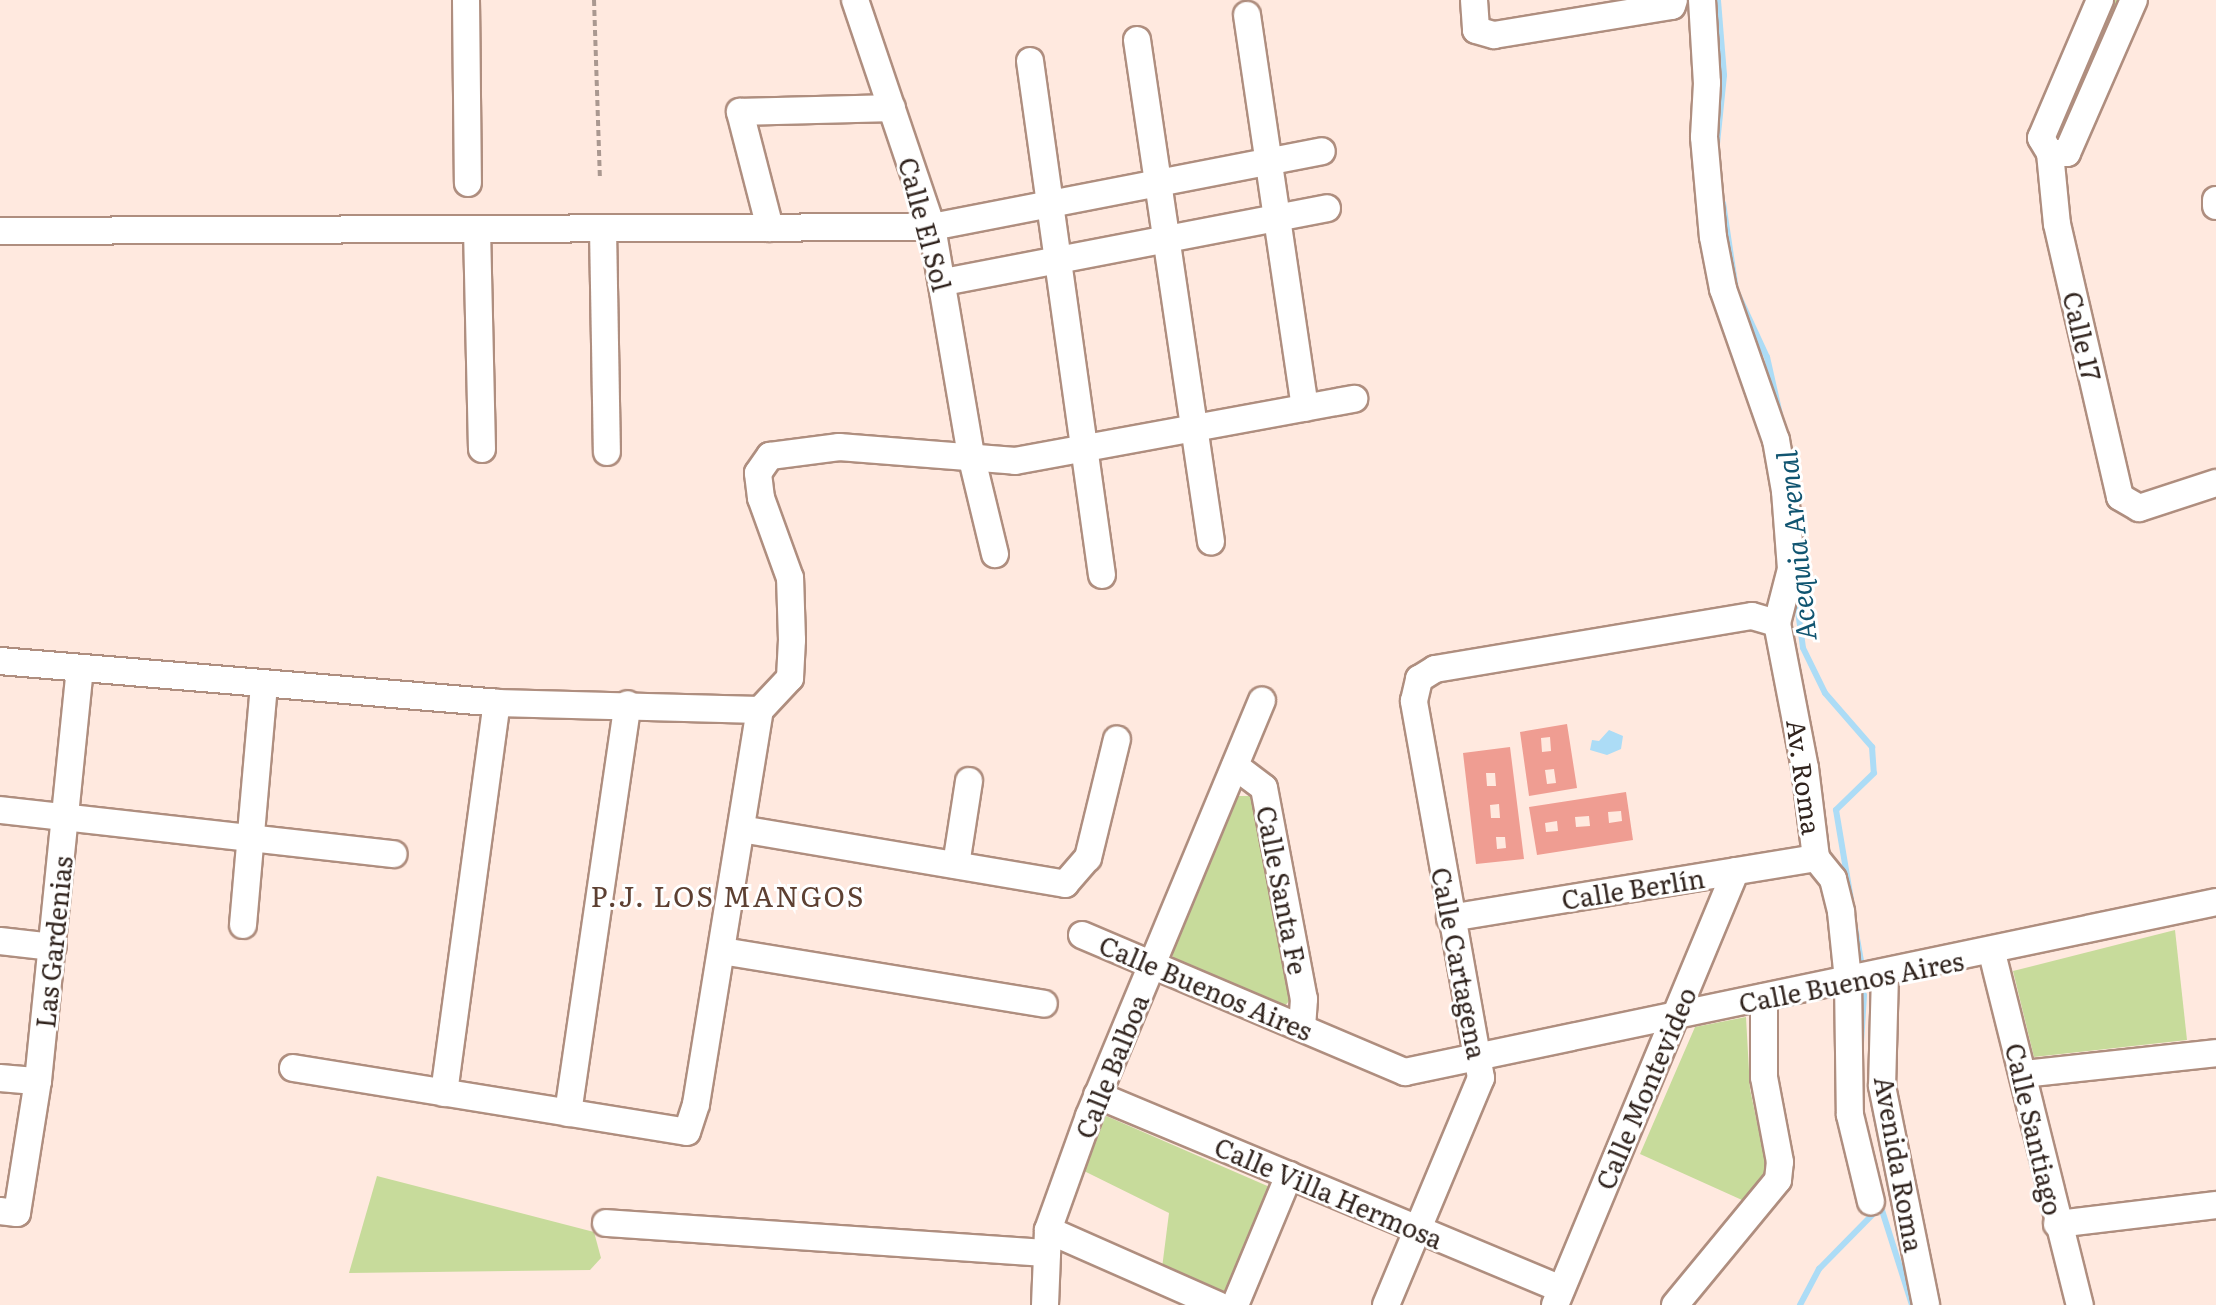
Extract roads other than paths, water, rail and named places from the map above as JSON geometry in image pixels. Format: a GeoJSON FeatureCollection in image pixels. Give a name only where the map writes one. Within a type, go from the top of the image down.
{"type":"FeatureCollection","features":[{"type":"Feature","properties":{"kind":"street"},"geometry":{"type":"LineString","coordinates":[[466,0],[468,183]]}},
{"type":"Feature","properties":{"kind":"street","name":"Calle El Sol"},"geometry":{"type":"LineString","coordinates":[[855,0],[932,227],[944,282],[971,455],[995,554]]}},
{"type":"Feature","properties":{"kind":"street"},"geometry":{"type":"LineString","coordinates":[[1474,0],[1476,30],[1494,35],[1672,6],[1674,0]]}},
{"type":"Feature","properties":{"kind":"street"},"geometry":{"type":"LineString","coordinates":[[1702,0],[1707,83],[1704,137],[1713,237],[1723,289],[1776,440],[1785,491],[1791,569],[1780,626]]}},
{"type":"Feature","properties":{"kind":"street","name":"Calle 17"},"geometry":{"type":"LineString","coordinates":[[2100,0],[2041,138],[2050,153],[2057,224],[2120,497],[2139,508],[2216,483]]}},
{"type":"Feature","properties":{"kind":"street"},"geometry":{"type":"LineString","coordinates":[[2050,153],[2067,153],[2134,0]]}},
{"type":"Feature","properties":{"kind":"street"},"geometry":{"type":"LineString","coordinates":[[1247,15],[1305,408]]}},
{"type":"Feature","properties":{"kind":"street"},"geometry":{"type":"LineString","coordinates":[[1137,40],[1211,542]]}},
{"type":"Feature","properties":{"kind":"street"},"geometry":{"type":"LineString","coordinates":[[1030,61],[1102,575]]}},
{"type":"Feature","properties":{"kind":"street"},"geometry":{"type":"LineString","coordinates":[[770,228],[740,112],[892,108]]}},
{"type":"Feature","properties":{"kind":"street"},"geometry":{"type":"LineString","coordinates":[[0,231],[932,227],[1322,151]]}},
{"type":"Feature","properties":{"kind":"street"},"geometry":{"type":"LineString","coordinates":[[944,282],[1327,208]]}},
{"type":"Feature","properties":{"kind":"street"},"geometry":{"type":"LineString","coordinates":[[477,229],[482,449]]}},
{"type":"Feature","properties":{"kind":"street"},"geometry":{"type":"LineString","coordinates":[[603,229],[607,452]]}},
{"type":"Feature","properties":{"kind":"street"},"geometry":{"type":"LineString","coordinates":[[293,1068],[687,1132],[722,951],[760,710],[790,678],[790,578],[761,498],[758,473],[770,456],[839,447],[971,455],[1015,461],[1354,399]]}},
{"type":"Feature","properties":{"kind":"street","name":"Calle Cartagena"},"geometry":{"type":"LineString","coordinates":[[1386,1305],[1481,1078],[1479,1057],[1466,1017],[1414,701],[1419,679],[1435,669],[1752,616],[1780,626]]}},
{"type":"Feature","properties":{"kind":"street","name":"Av. Roma"},"geometry":{"type":"LineString","coordinates":[[1780,626],[1816,858],[1833,879],[1848,980],[1850,1115],[1871,1202]]}},
{"type":"Feature","properties":{"kind":"street"},"geometry":{"type":"LineString","coordinates":[[0,661],[264,686],[497,703],[628,704],[760,710]]}},
{"type":"Feature","properties":{"kind":"street","name":"Las Gardenias"},"geometry":{"type":"LineString","coordinates":[[8,1212],[38,1081],[80,669]]}},
{"type":"Feature","properties":{"kind":"street"},"geometry":{"type":"LineString","coordinates":[[243,925],[264,686]]}},
{"type":"Feature","properties":{"kind":"street","name":"Calle Balboa"},"geometry":{"type":"LineString","coordinates":[[1045,1305],[1048,1242],[1097,1095],[1262,701]]}},
{"type":"Feature","properties":{"kind":"street"},"geometry":{"type":"LineString","coordinates":[[444,1093],[497,703]]}},
{"type":"Feature","properties":{"kind":"street"},"geometry":{"type":"LineString","coordinates":[[568,1113],[628,704]]}},
{"type":"Feature","properties":{"kind":"street"},"geometry":{"type":"LineString","coordinates":[[741,829],[1065,884],[1088,858],[1117,739]]}},
{"type":"Feature","properties":{"kind":"street","name":"Calle Santa Fe"},"geometry":{"type":"LineString","coordinates":[[1235,766],[1264,788],[1304,999],[1302,1027]]}},
{"type":"Feature","properties":{"kind":"street"},"geometry":{"type":"LineString","coordinates":[[956,865],[969,781]]}},
{"type":"Feature","properties":{"kind":"street"},"geometry":{"type":"LineString","coordinates":[[0,810],[251,842],[394,854]]}},
{"type":"Feature","properties":{"kind":"street","name":"Calle Berlín"},"geometry":{"type":"LineString","coordinates":[[1450,918],[1816,858]]}},
{"type":"Feature","properties":{"kind":"street","name":"Calle Montevideo"},"geometry":{"type":"LineString","coordinates":[[1558,1297],[1736,871]]}},
{"type":"Feature","properties":{"kind":"street","name":"Calle Buenos Aires"},"geometry":{"type":"LineString","coordinates":[[1082,935],[1405,1072],[1992,953],[2216,902]]}},
{"type":"Feature","properties":{"kind":"street"},"geometry":{"type":"LineString","coordinates":[[0,941],[53,947]]}},
{"type":"Feature","properties":{"kind":"street"},"geometry":{"type":"LineString","coordinates":[[722,951],[1044,1004]]}},
{"type":"Feature","properties":{"kind":"street","name":"Calle Santiago"},"geometry":{"type":"LineString","coordinates":[[1992,953],[2024,1074],[2057,1224],[2080,1305]]}},
{"type":"Feature","properties":{"kind":"street","name":"Avenida Roma"},"geometry":{"type":"LineString","coordinates":[[1885,974],[1882,1086],[1926,1305]]}},
{"type":"Feature","properties":{"kind":"street"},"geometry":{"type":"LineString","coordinates":[[1675,1305],[1778,1180],[1780,1162],[1764,1077],[1764,997]]}},
{"type":"Feature","properties":{"kind":"street"},"geometry":{"type":"LineString","coordinates":[[2024,1074],[2216,1053]]}},
{"type":"Feature","properties":{"kind":"street"},"geometry":{"type":"LineString","coordinates":[[0,1078],[38,1081]]}},
{"type":"Feature","properties":{"kind":"street","name":"Calle Villa Hermosa"},"geometry":{"type":"LineString","coordinates":[[1097,1095],[1419,1229],[1558,1297]]}},
{"type":"Feature","properties":{"kind":"street"},"geometry":{"type":"LineString","coordinates":[[1235,1305],[1289,1175]]}},
{"type":"Feature","properties":{"kind":"street"},"geometry":{"type":"LineString","coordinates":[[2057,1224],[2216,1205]]}},
{"type":"Feature","properties":{"kind":"street"},"geometry":{"type":"LineString","coordinates":[[606,1223],[1048,1242],[1218,1305]]}},
{"type":"Feature","properties":{"kind":"water"},"geometry":{"type":"Polygon","coordinates":[[[1609,730],[1623,736],[1621,749],[1607,755],[1590,750],[1592,740],[1599,741],[1609,730]]]}},
{"type":"Feature","properties":{"kind":"waterway","name":"Acequia Arenal"},"geometry":{"type":"LineString","coordinates":[[1717,144],[1724,75],[1718,0]]}},
{"type":"Feature","properties":{"kind":"waterway","name":"Acequia Arenal"},"geometry":{"type":"LineString","coordinates":[[1723,203],[1736,290],[1767,357],[1780,414]]}},
{"type":"Feature","properties":{"kind":"waterway","name":"Acequia Arenal"},"geometry":{"type":"LineString","coordinates":[[1796,596],[1803,648],[1825,693],[1872,747],[1874,773],[1836,810],[1851,900]]}},
{"type":"Feature","properties":{"kind":"waterway","name":"Acequia Arenal"},"geometry":{"type":"LineString","coordinates":[[1855,927],[1862,966]]}},
{"type":"Feature","properties":{"kind":"waterway","name":"Acequia Arenal"},"geometry":{"type":"LineString","coordinates":[[1861,1043],[1864,995]]}},
{"type":"Feature","properties":{"kind":"waterway"},"geometry":{"type":"LineString","coordinates":[[1880,1204],[1912,1305]]}},
{"type":"Feature","properties":{"kind":"waterway"},"geometry":{"type":"LineString","coordinates":[[1800,1305],[1819,1269],[1878,1209]]}},
{"type":"Feature","properties":{"kind":"district","name":"P.J. LOS MANGOS"},"geometry":{"type":"Point","coordinates":[728,895]}}]}
